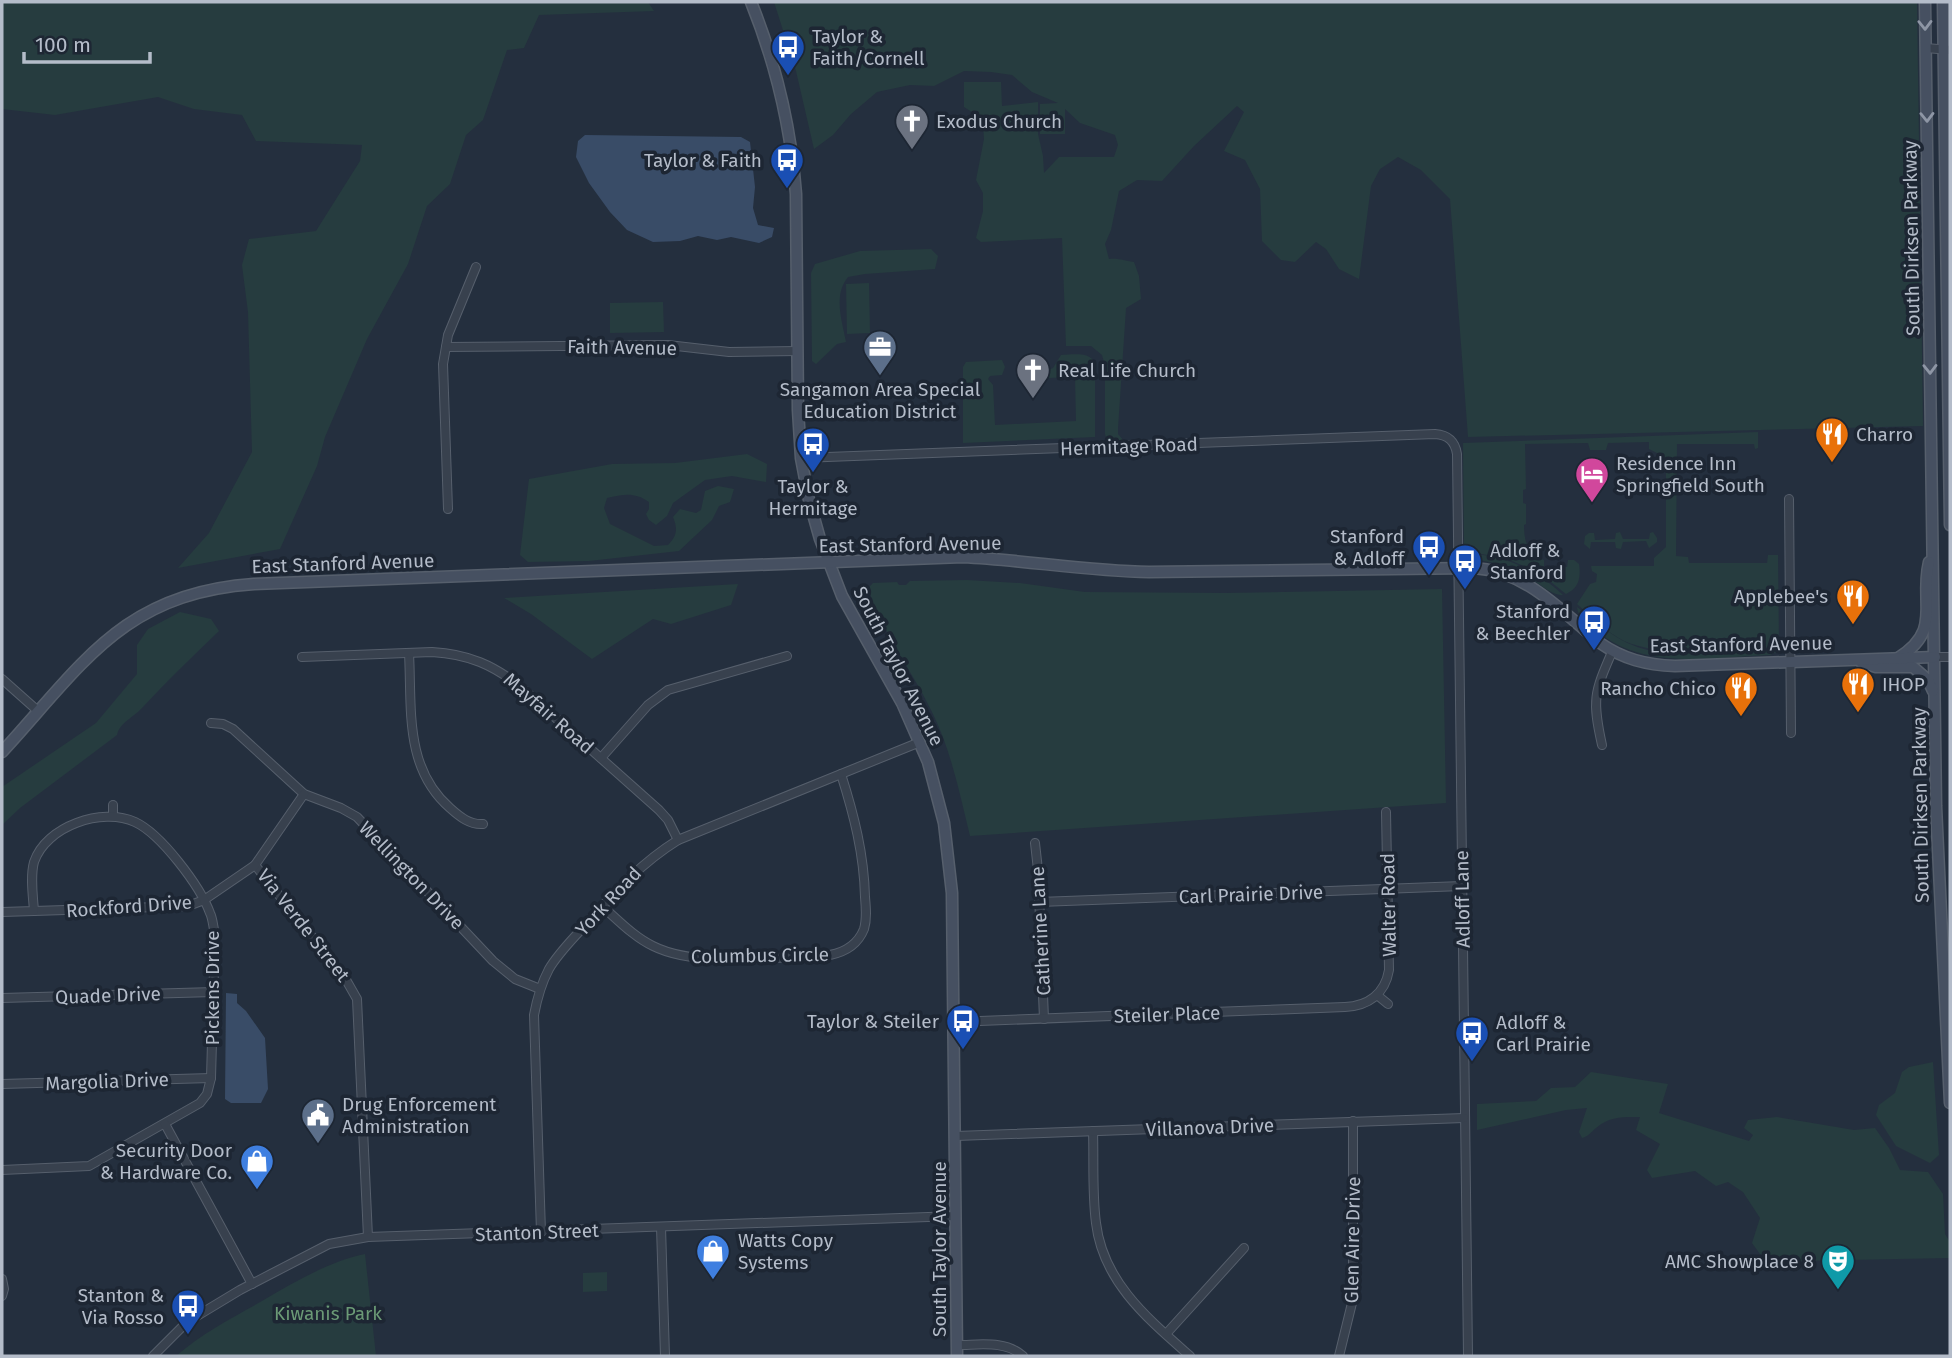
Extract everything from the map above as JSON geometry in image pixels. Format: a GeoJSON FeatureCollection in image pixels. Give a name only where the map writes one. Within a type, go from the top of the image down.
{"type":"FeatureCollection","features":[{"type":"Feature","properties":{"kind":"main road","name":"South Taylor Avenue"},"geometry":{"type":"LineString","coordinates":[[751,2],[777,77],[793,154],[801,458],[814,521],[828,562],[849,609],[920,742],[939,799],[948,849],[952,893],[957,1351]]}},
{"type":"Feature","properties":{"kind":"main road","name":"South Dirksen Parkway"},"geometry":{"type":"LineString","coordinates":[[1925,2],[1938,874],[1950,1104]]}},
{"type":"Feature","properties":{"kind":"main road","name":"South Dirksen Parkway"},"geometry":{"type":"LineString","coordinates":[[1943,2],[1948,48],[1945,181],[1950,524]]}},
{"type":"Feature","properties":{"kind":"main road"},"geometry":{"type":"LineString","coordinates":[[1898,658],[1914,646],[1927,623],[1926,574],[1933,546]]}},
{"type":"Feature","properties":{"kind":"main road","name":"East Stanford Avenue"},"geometry":{"type":"LineString","coordinates":[[2,752],[97,648],[122,627],[166,602],[210,589],[254,584],[962,557],[1110,571],[1149,572],[1457,567],[1500,572],[1526,582],[1612,652],[1640,662],[1662,666],[1935,657]]}},
{"type":"Feature","properties":{"kind":"main road"},"geometry":{"type":"LineString","coordinates":[[1855,660],[1876,667],[1913,667],[1928,680],[1935,695]]}},
{"type":"Feature","properties":{"kind":"street"},"geometry":{"type":"LineString","coordinates":[[1926,48],[1948,48]]}},
{"type":"Feature","properties":{"kind":"street"},"geometry":{"type":"LineString","coordinates":[[1928,181],[1945,181]]}},
{"type":"Feature","properties":{"kind":"street"},"geometry":{"type":"LineString","coordinates":[[448,509],[443,379],[446,347],[452,325],[476,267]]}},
{"type":"Feature","properties":{"kind":"street","name":"Faith Avenue"},"geometry":{"type":"LineString","coordinates":[[446,347],[668,345],[729,352],[798,351]]}},
{"type":"Feature","properties":{"kind":"street","name":"Hermitage Road"},"geometry":{"type":"LineString","coordinates":[[801,458],[1435,434],[1444,435],[1454,442]]}},
{"type":"Feature","properties":{"kind":"street","name":"Adloff Lane"},"geometry":{"type":"LineString","coordinates":[[1454,442],[1457,454],[1468,1356]]}},
{"type":"Feature","properties":{"kind":"street"},"geometry":{"type":"LineString","coordinates":[[1932,457],[1949,457]]}},
{"type":"Feature","properties":{"kind":"street"},"geometry":{"type":"LineString","coordinates":[[1789,499],[1791,733]]}},
{"type":"Feature","properties":{"kind":"street"},"geometry":{"type":"LineString","coordinates":[[1602,745],[1596,718],[1595,695],[1612,652]]}},
{"type":"Feature","properties":{"kind":"street"},"geometry":{"type":"LineString","coordinates":[[409,653],[413,739],[420,768],[433,791],[443,802],[464,819],[483,824]]}},
{"type":"Feature","properties":{"kind":"street","name":"Mayfair Road"},"geometry":{"type":"LineString","coordinates":[[302,657],[452,653],[472,657],[491,666],[522,688],[659,810],[668,820],[678,840]]}},
{"type":"Feature","properties":{"kind":"street"},"geometry":{"type":"LineString","coordinates":[[601,758],[648,705],[668,690],[787,656]]}},
{"type":"Feature","properties":{"kind":"street"},"geometry":{"type":"LineString","coordinates":[[1935,657],[1950,657]]}},
{"type":"Feature","properties":{"kind":"street"},"geometry":{"type":"LineString","coordinates":[[2,679],[38,711]]}},
{"type":"Feature","properties":{"kind":"street","name":"Wellington Drive"},"geometry":{"type":"LineString","coordinates":[[211,723],[223,724],[233,729],[304,794],[341,808],[363,822],[493,961],[515,979],[540,989]]}},
{"type":"Feature","properties":{"kind":"street","name":"York Road"},"geometry":{"type":"LineString","coordinates":[[541,1232],[533,1028],[540,989],[551,967],[602,906],[643,863],[678,840],[920,742]]}},
{"type":"Feature","properties":{"kind":"street","name":"Columbus Circle"},"geometry":{"type":"LineString","coordinates":[[602,906],[633,934],[650,945],[673,954],[705,959],[837,953],[849,948],[864,929],[866,912],[860,844],[841,774]]}},
{"type":"Feature","properties":{"kind":"street","name":"Via Verde Street"},"geometry":{"type":"LineString","coordinates":[[304,794],[255,865],[345,978],[357,999],[369,1237]]}},
{"type":"Feature","properties":{"kind":"street"},"geometry":{"type":"LineString","coordinates":[[34,911],[33,866],[39,852],[78,821],[113,816],[113,805]]}},
{"type":"Feature","properties":{"kind":"street","name":"Walter Road"},"geometry":{"type":"LineString","coordinates":[[1377,995],[1386,982],[1389,970],[1386,812]]}},
{"type":"Feature","properties":{"kind":"street","name":"Pickens Drive"},"geometry":{"type":"LineString","coordinates":[[113,816],[134,822],[152,834],[179,864],[211,913],[215,934],[211,1078]]}},
{"type":"Feature","properties":{"kind":"street","name":"Catherine Lane"},"geometry":{"type":"LineString","coordinates":[[1035,843],[1044,1019]]}},
{"type":"Feature","properties":{"kind":"street","name":"Rockford Drive"},"geometry":{"type":"LineString","coordinates":[[2,912],[180,906],[204,900],[255,865]]}},
{"type":"Feature","properties":{"kind":"street","name":"Carl Prairie Drive"},"geometry":{"type":"LineString","coordinates":[[1039,902],[1462,886]]}},
{"type":"Feature","properties":{"kind":"street","name":"Quade Drive"},"geometry":{"type":"LineString","coordinates":[[2,998],[214,992]]}},
{"type":"Feature","properties":{"kind":"street"},"geometry":{"type":"LineString","coordinates":[[1377,995],[1388,1004]]}},
{"type":"Feature","properties":{"kind":"street","name":"Steiler Place"},"geometry":{"type":"LineString","coordinates":[[954,1022],[1355,1006],[1368,1003],[1377,995]]}},
{"type":"Feature","properties":{"kind":"street"},"geometry":{"type":"LineString","coordinates":[[2,1170],[89,1166],[200,1103],[207,1094],[211,1078]]}},
{"type":"Feature","properties":{"kind":"street","name":"Margolia Drive"},"geometry":{"type":"LineString","coordinates":[[2,1084],[211,1078]]}},
{"type":"Feature","properties":{"kind":"street","name":"Villanova Drive"},"geometry":{"type":"LineString","coordinates":[[956,1136],[1464,1118]]}},
{"type":"Feature","properties":{"kind":"street","name":"Glen Aire Drive"},"geometry":{"type":"LineString","coordinates":[[1339,1356],[1353,1299],[1353,1121]]}},
{"type":"Feature","properties":{"kind":"street"},"geometry":{"type":"LineString","coordinates":[[164,1124],[252,1284]]}},
{"type":"Feature","properties":{"kind":"street"},"geometry":{"type":"LineString","coordinates":[[1093,1131],[1096,1223],[1105,1259],[1128,1297],[1142,1313],[1190,1356]]}},
{"type":"Feature","properties":{"kind":"street","name":"Stanton Street"},"geometry":{"type":"LineString","coordinates":[[153,1356],[187,1322],[252,1284],[329,1244],[369,1237],[956,1216]]}},
{"type":"Feature","properties":{"kind":"street"},"geometry":{"type":"LineString","coordinates":[[661,1227],[665,1356]]}},
{"type":"Feature","properties":{"kind":"street"},"geometry":{"type":"LineString","coordinates":[[1166,1334],[1244,1248]]}},
{"type":"Feature","properties":{"kind":"street"},"geometry":{"type":"LineString","coordinates":[[2,1279],[5,1289],[2,1296]]}},
{"type":"Feature","properties":{"kind":"street"},"geometry":{"type":"LineString","coordinates":[[957,1351],[1001,1345],[1009,1346],[1023,1356]]}},
{"type":"Feature","properties":{"kind":"green space"},"geometry":{"type":"Polygon","coordinates":[[[2,2],[648,2],[654,11],[539,15],[524,48],[507,50],[483,120],[466,135],[450,184],[427,206],[408,264],[367,339],[325,437],[317,466],[280,549],[178,568],[209,533],[252,452],[248,312],[242,265],[249,239],[316,231],[360,161],[362,145],[256,141],[242,115],[194,109],[158,97],[55,115],[2,109],[2,2]]]}},
{"type":"Feature","properties":{"kind":"green space"},"geometry":{"type":"Polygon","coordinates":[[[774,2],[1917,2],[1923,426],[1468,437],[1450,199],[1421,170],[1398,157],[1380,169],[1371,186],[1359,279],[1339,269],[1326,249],[1316,242],[1295,262],[1281,260],[1262,241],[1260,189],[1245,160],[1224,151],[1244,112],[1237,106],[1194,146],[1162,181],[1137,180],[1119,191],[1111,230],[1105,244],[1109,259],[1134,262],[1139,276],[1141,299],[1126,308],[1118,428],[1118,434],[1124,441],[1134,443],[1110,442],[1107,439],[1112,436],[1106,437],[1105,434],[1105,366],[1102,355],[1091,346],[1066,346],[1062,238],[981,242],[976,238],[983,211],[983,193],[976,180],[984,139],[983,125],[978,116],[964,107],[964,82],[1001,82],[1002,106],[1038,102],[1038,134],[1044,173],[1059,157],[1114,157],[1118,145],[1115,135],[1080,123],[1065,109],[1065,134],[1040,134],[1040,104],[1058,103],[1032,92],[1012,75],[964,71],[934,86],[910,85],[877,92],[851,114],[833,135],[814,149],[796,71],[774,2]]]}},
{"type":"Feature","properties":{"kind":"green space"},"geometry":{"type":"Polygon","coordinates":[[[931,249],[938,256],[935,269],[848,277],[843,284],[840,300],[846,342],[837,344],[816,364],[812,361],[811,273],[815,264],[860,251],[931,249]]]}},
{"type":"Feature","properties":{"kind":"green space"},"geometry":{"type":"Polygon","coordinates":[[[869,283],[870,333],[847,334],[846,284],[869,283]]]}},
{"type":"Feature","properties":{"kind":"green space"},"geometry":{"type":"Polygon","coordinates":[[[663,302],[664,332],[610,333],[610,303],[663,302]]]}},
{"type":"Feature","properties":{"kind":"green space"},"geometry":{"type":"Polygon","coordinates":[[[1061,355],[1085,355],[1095,363],[1095,437],[963,443],[963,367],[966,362],[1002,360],[1005,367],[1002,375],[990,376],[988,379],[993,385],[995,425],[1076,421],[1075,377],[1048,378],[1048,375],[1044,375],[1044,372],[1053,368],[1061,355]]]}},
{"type":"Feature","properties":{"kind":"green space"},"geometry":{"type":"Polygon","coordinates":[[[1758,432],[1758,448],[1755,449],[1754,444],[1677,444],[1676,556],[1688,557],[1689,563],[1767,563],[1768,555],[1778,555],[1779,647],[1700,652],[1640,647],[1611,633],[1577,604],[1590,584],[1596,582],[1597,574],[1592,571],[1591,566],[1654,566],[1654,558],[1666,547],[1666,466],[1661,455],[1649,449],[1649,442],[1608,443],[1606,450],[1590,450],[1588,443],[1525,444],[1525,536],[1530,551],[1544,560],[1544,567],[1540,573],[1505,558],[1464,551],[1463,443],[1758,432]]]}},
{"type":"Feature","properties":{"kind":"green space"},"geometry":{"type":"Polygon","coordinates":[[[747,454],[767,464],[766,482],[732,476],[705,480],[673,503],[667,516],[656,525],[646,514],[649,502],[644,499],[629,495],[607,498],[604,508],[610,524],[654,546],[668,545],[673,539],[676,529],[673,517],[680,509],[696,513],[701,510],[705,491],[718,486],[734,489],[730,502],[719,506],[712,520],[679,551],[589,561],[528,562],[520,555],[529,479],[612,464],[675,463],[747,454]]]}},
{"type":"Feature","properties":{"kind":"green space"},"geometry":{"type":"Polygon","coordinates":[[[1620,532],[1623,539],[1649,539],[1650,533],[1653,532],[1657,542],[1649,548],[1646,541],[1623,542],[1621,549],[1616,548],[1615,542],[1591,542],[1590,549],[1584,544],[1585,536],[1589,533],[1594,533],[1595,540],[1615,539],[1616,533],[1620,532]]]}},
{"type":"Feature","properties":{"kind":"green space"},"geometry":{"type":"Polygon","coordinates":[[[1472,554],[1498,558],[1521,566],[1563,595],[1546,589],[1519,570],[1474,559],[1472,554]]]}},
{"type":"Feature","properties":{"kind":"green space"},"geometry":{"type":"Polygon","coordinates":[[[1568,560],[1579,564],[1580,574],[1576,586],[1566,594],[1541,574],[1546,567],[1567,567],[1568,560]]]}},
{"type":"Feature","properties":{"kind":"green space"},"geometry":{"type":"Polygon","coordinates":[[[910,581],[1020,583],[1085,592],[1225,593],[1442,589],[1446,803],[970,836],[939,727],[889,636],[868,588],[873,583],[897,582],[899,585],[906,585],[910,581]]]}},
{"type":"Feature","properties":{"kind":"green space"},"geometry":{"type":"Polygon","coordinates":[[[738,584],[731,605],[671,624],[653,619],[592,659],[531,614],[504,598],[738,584]]]}},
{"type":"Feature","properties":{"kind":"green space"},"geometry":{"type":"Polygon","coordinates":[[[1577,607],[1627,643],[1650,650],[1781,650],[1770,655],[1725,658],[1657,657],[1616,644],[1584,620],[1577,607]]]}},
{"type":"Feature","properties":{"kind":"green space"},"geometry":{"type":"Polygon","coordinates":[[[180,612],[211,619],[219,631],[124,723],[117,735],[20,808],[2,825],[2,787],[96,723],[137,674],[137,645],[148,629],[180,612]]]}},
{"type":"Feature","properties":{"kind":"green space"},"geometry":{"type":"Polygon","coordinates":[[[1933,1062],[1939,1155],[1930,1163],[1896,1146],[1876,1115],[1879,1105],[1895,1093],[1902,1072],[1909,1067],[1933,1062]]]}},
{"type":"Feature","properties":{"kind":"green space"},"geometry":{"type":"Polygon","coordinates":[[[1591,1072],[1668,1084],[1659,1113],[1749,1141],[1753,1135],[1744,1128],[1748,1120],[1777,1117],[1854,1130],[1875,1128],[1900,1170],[1928,1172],[1943,1194],[1945,1234],[1950,1242],[1950,1258],[1795,1261],[1760,1254],[1752,1243],[1760,1218],[1743,1192],[1728,1182],[1716,1186],[1695,1171],[1652,1178],[1647,1170],[1660,1144],[1636,1130],[1640,1117],[1612,1119],[1582,1138],[1579,1132],[1587,1108],[1566,1110],[1477,1130],[1477,1104],[1536,1101],[1551,1088],[1575,1087],[1591,1072]]]}},
{"type":"Feature","properties":{"kind":"green space","name":"Kiwanis Park"},"geometry":{"type":"Polygon","coordinates":[[[365,1254],[376,1356],[176,1356],[218,1326],[299,1280],[324,1267],[365,1254]]]}},
{"type":"Feature","properties":{"kind":"green space"},"geometry":{"type":"Polygon","coordinates":[[[607,1272],[607,1291],[583,1292],[583,1273],[607,1272]]]}},
{"type":"Feature","properties":{"kind":"water"},"geometry":{"type":"Polygon","coordinates":[[[585,135],[741,137],[750,142],[755,187],[753,208],[758,225],[774,228],[772,237],[759,243],[731,237],[717,240],[698,236],[680,241],[653,242],[627,230],[589,183],[576,157],[578,141],[585,135]]]}},
{"type":"Feature","properties":{"kind":"water"},"geometry":{"type":"Polygon","coordinates":[[[226,993],[237,994],[237,1003],[265,1038],[268,1089],[261,1103],[231,1103],[225,1099],[226,993]]]}},
{"type":"Feature","properties":{"kind":"place","name":"Taylor & Faith/Cornell"},"geometry":{"type":"Point","coordinates":[788,77]}},
{"type":"Feature","properties":{"kind":"place","name":"Exodus Church"},"geometry":{"type":"Point","coordinates":[912,151]}},
{"type":"Feature","properties":{"kind":"place","name":"Taylor & Faith"},"geometry":{"type":"Point","coordinates":[787,190]}},
{"type":"Feature","properties":{"kind":"place","name":"Sangamon Area Special Education District"},"geometry":{"type":"Point","coordinates":[880,377]}},
{"type":"Feature","properties":{"kind":"place","name":"Real Life Church"},"geometry":{"type":"Point","coordinates":[1033,400]}},
{"type":"Feature","properties":{"kind":"place","name":"Charro"},"geometry":{"type":"Point","coordinates":[1832,464]}},
{"type":"Feature","properties":{"kind":"place","name":"Taylor & Hermitage"},"geometry":{"type":"Point","coordinates":[813,474]}},
{"type":"Feature","properties":{"kind":"place","name":"Residence Inn Springfield South"},"geometry":{"type":"Point","coordinates":[1592,504]}},
{"type":"Feature","properties":{"kind":"place","name":"Stanford & Adloff"},"geometry":{"type":"Point","coordinates":[1429,577]}},
{"type":"Feature","properties":{"kind":"place","name":"Adloff & Stanford"},"geometry":{"type":"Point","coordinates":[1465,591]}},
{"type":"Feature","properties":{"kind":"place","name":"Applebee's"},"geometry":{"type":"Point","coordinates":[1853,626]}},
{"type":"Feature","properties":{"kind":"place","name":"Stanford & Beechler"},"geometry":{"type":"Point","coordinates":[1594,652]}},
{"type":"Feature","properties":{"kind":"place","name":"IHOP"},"geometry":{"type":"Point","coordinates":[1858,714]}},
{"type":"Feature","properties":{"kind":"place","name":"Rancho Chico"},"geometry":{"type":"Point","coordinates":[1741,718]}},
{"type":"Feature","properties":{"kind":"place","name":"Taylor & Steiler"},"geometry":{"type":"Point","coordinates":[963,1051]}},
{"type":"Feature","properties":{"kind":"place","name":"Adloff & Carl Prairie"},"geometry":{"type":"Point","coordinates":[1472,1063]}},
{"type":"Feature","properties":{"kind":"place","name":"Drug Enforcement Administration"},"geometry":{"type":"Point","coordinates":[318,1145]}},
{"type":"Feature","properties":{"kind":"place","name":"Security Door & Hardware Co."},"geometry":{"type":"Point","coordinates":[257,1191]}},
{"type":"Feature","properties":{"kind":"place","name":"Watts Copy Systems"},"geometry":{"type":"Point","coordinates":[713,1281]}},
{"type":"Feature","properties":{"kind":"place","name":"AMC Showplace 8"},"geometry":{"type":"Point","coordinates":[1838,1291]}},
{"type":"Feature","properties":{"kind":"place","name":"Stanton & Via Rosso"},"geometry":{"type":"Point","coordinates":[188,1336]}}]}
